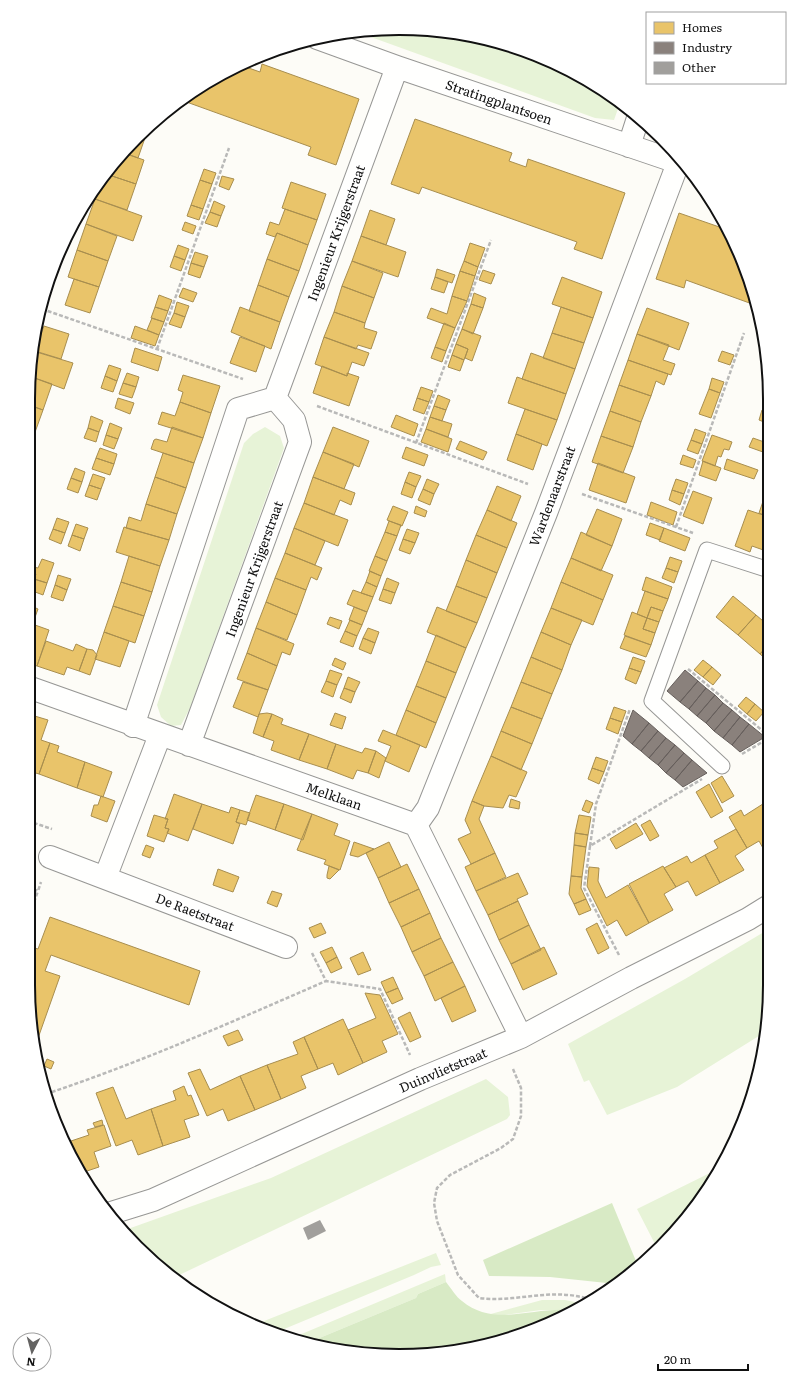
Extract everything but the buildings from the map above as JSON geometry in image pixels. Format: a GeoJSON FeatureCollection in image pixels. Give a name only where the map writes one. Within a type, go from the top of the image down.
{"type":"FeatureCollection","features":[{"type":"Feature","properties":{"kind":"street","name":"Stratingplantsoen"},"geometry":{"type":"LineString","coordinates":[[328,42],[396,68],[675,161]]}},
{"type":"Feature","properties":{"kind":"street","name":"Ingenieur Krijgerstraat"},"geometry":{"type":"LineString","coordinates":[[189,745],[300,442],[294,420],[275,398],[396,68]]}},
{"type":"Feature","properties":{"kind":"street"},"geometry":{"type":"LineString","coordinates":[[629,146],[636,123]]}},
{"type":"Feature","properties":{"kind":"street","name":"Wardenaarstraat"},"geometry":{"type":"LineString","coordinates":[[416,825],[428,808],[556,485],[679,166]]}},
{"type":"Feature","properties":{"kind":"street"},"geometry":{"type":"LineString","coordinates":[[133,726],[238,409],[275,398]]}},
{"type":"Feature","properties":{"kind":"street","name":"Melklaan"},"geometry":{"type":"LineString","coordinates":[[35,691],[416,825]]}},
{"type":"Feature","properties":{"kind":"street"},"geometry":{"type":"LineString","coordinates":[[105,878],[160,735]]}},
{"type":"Feature","properties":{"kind":"street"},"geometry":{"type":"LineString","coordinates":[[416,825],[512,1041]]}},
{"type":"Feature","properties":{"kind":"street","name":"De Raetstraat"},"geometry":{"type":"LineString","coordinates":[[50,857],[286,946]]}},
{"type":"Feature","properties":{"kind":"street","name":"Duinvlietstraat"},"geometry":{"type":"LineString","coordinates":[[114,1212],[153,1200],[420,1079],[512,1041],[631,978],[748,920],[763,910]]}},
{"type":"Feature","properties":{"kind":"lane"},"geometry":{"type":"LineString","coordinates":[[722,766],[652,701],[707,550],[763,568]]}},
{"type":"Feature","properties":{"kind":"path"},"geometry":{"type":"LineString","coordinates":[[156,349],[229,148]]}},
{"type":"Feature","properties":{"kind":"path"},"geometry":{"type":"LineString","coordinates":[[416,443],[491,240]]}},
{"type":"Feature","properties":{"kind":"path"},"geometry":{"type":"LineString","coordinates":[[676,527],[744,333]]}},
{"type":"Feature","properties":{"kind":"path"},"geometry":{"type":"LineString","coordinates":[[556,485],[694,534],[692,541]]}},
{"type":"Feature","properties":{"kind":"path"},"geometry":{"type":"LineString","coordinates":[[669,653],[763,732]]}},
{"type":"Feature","properties":{"kind":"path"},"geometry":{"type":"LineString","coordinates":[[631,978],[584,888],[596,804],[633,701]]}},
{"type":"Feature","properties":{"kind":"path"},"geometry":{"type":"LineString","coordinates":[[590,846],[763,741]]}},
{"type":"Feature","properties":{"kind":"path"},"geometry":{"type":"LineString","coordinates":[[35,899],[38,891]]}},
{"type":"Feature","properties":{"kind":"path"},"geometry":{"type":"LineString","coordinates":[[51,1092],[98,1077],[175,1047],[326,981]]}},
{"type":"Feature","properties":{"kind":"path"},"geometry":{"type":"LineString","coordinates":[[512,1041],[521,1088],[521,1116],[513,1139],[501,1148],[450,1175],[437,1188],[434,1203],[437,1221],[458,1275],[479,1298],[496,1301],[529,1295],[563,1293],[584,1298]]}},
{"type":"Feature","properties":{"kind":"green space"},"geometry":{"type":"Polygon","coordinates":[[[399,35],[447,38],[493,47],[516,54],[581,84],[618,108],[614,120],[595,118],[369,36],[399,35]]]}},
{"type":"Feature","properties":{"kind":"green space"},"geometry":{"type":"Polygon","coordinates":[[[265,427],[280,436],[284,448],[190,708],[181,725],[171,726],[161,717],[157,705],[244,443],[253,434],[265,427]]]}},
{"type":"Feature","properties":{"kind":"green space"},"geometry":{"type":"Polygon","coordinates":[[[763,933],[763,985],[760,1035],[677,1087],[607,1115],[589,1080],[584,1082],[568,1044],[685,979],[763,933]]]}},
{"type":"Feature","properties":{"kind":"green space"},"geometry":{"type":"Polygon","coordinates":[[[486,1079],[508,1097],[510,1115],[507,1119],[179,1275],[159,1259],[129,1229],[271,1178],[486,1079]]]}},
{"type":"Feature","properties":{"kind":"green space"},"geometry":{"type":"Polygon","coordinates":[[[711,1173],[688,1207],[655,1243],[637,1209],[711,1173]]]}},
{"type":"Feature","properties":{"kind":"green space"},"geometry":{"type":"Polygon","coordinates":[[[612,1203],[636,1261],[608,1283],[550,1277],[489,1276],[483,1260],[612,1203]]]}},
{"type":"Feature","properties":{"kind":"green space"},"geometry":{"type":"Polygon","coordinates":[[[436,1253],[441,1265],[431,1267],[282,1330],[262,1322],[436,1253]]]}},
{"type":"Feature","properties":{"kind":"green space"},"geometry":{"type":"Polygon","coordinates":[[[445,1274],[446,1282],[418,1294],[416,1298],[316,1339],[299,1335],[445,1274]]]}},
{"type":"Feature","properties":{"kind":"green space"},"geometry":{"type":"Polygon","coordinates":[[[446,1282],[462,1301],[474,1309],[486,1313],[499,1315],[562,1310],[516,1330],[493,1337],[447,1346],[399,1349],[375,1348],[351,1346],[316,1339],[416,1298],[418,1294],[446,1282]]]}},
{"type":"Feature","properties":{"kind":"green space"},"geometry":{"type":"Polygon","coordinates":[[[542,1300],[565,1300],[577,1302],[562,1310],[541,1310],[498,1316],[487,1315],[542,1300]]]}}]}
